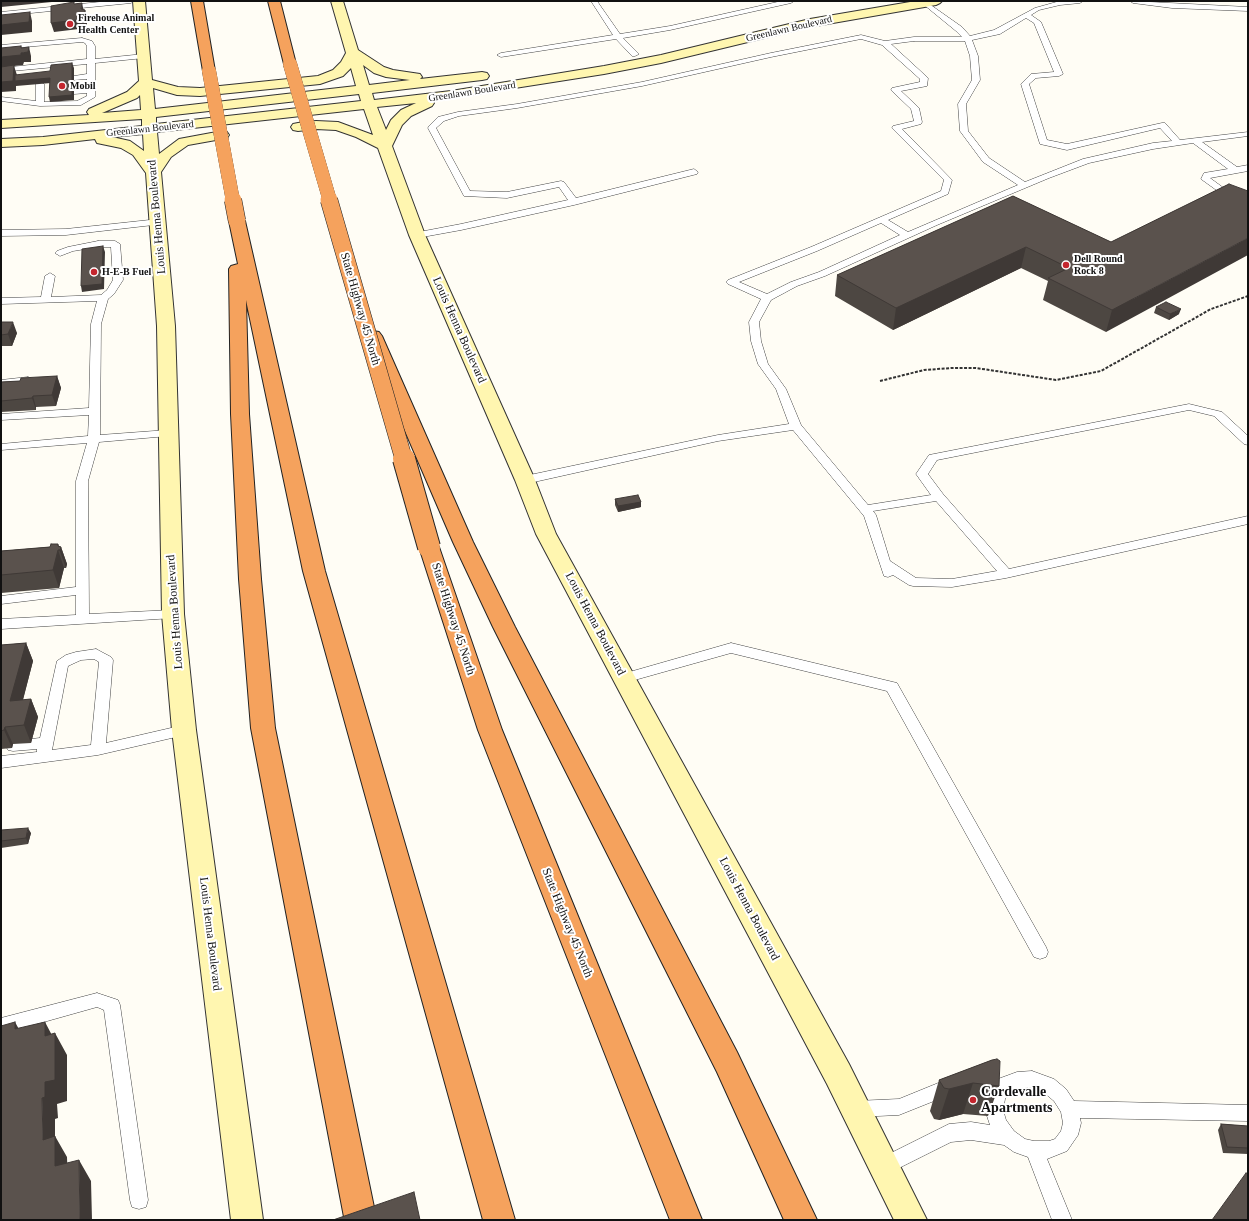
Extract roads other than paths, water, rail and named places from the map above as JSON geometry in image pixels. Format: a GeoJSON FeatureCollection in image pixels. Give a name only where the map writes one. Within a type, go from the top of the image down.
{"type":"FeatureCollection","features":[{"type":"Feature","properties":{"kind":"highway"},"geometry":{"type":"LineString","coordinates":[[197,1],[237,221],[314,571],[499,1220]]}},
{"type":"Feature","properties":{"kind":"highway","name":"State Highway 45 North"},"geometry":{"type":"LineString","coordinates":[[274,1],[290,64],[429,547],[490,730],[686,1220]]}},
{"type":"Feature","properties":{"kind":"highway"},"geometry":{"type":"LineString","coordinates":[[237,221],[240,414],[250,579],[263,728],[360,1216]]}},
{"type":"Feature","properties":{"kind":"highway"},"geometry":{"type":"LineString","coordinates":[[359,304],[463,542],[504,627],[728,1062],[801,1220]]}},
{"type":"Feature","properties":{"kind":"main road","name":"Louis Henna Boulevard"},"geometry":{"type":"LineString","coordinates":[[140,1],[149,130],[159,222],[166,326],[172,614],[184,730],[247,1220]]}},
{"type":"Feature","properties":{"kind":"main road","name":"Louis Henna Boulevard"},"geometry":{"type":"LineString","coordinates":[[337,1],[364,90],[417,235],[546,534],[856,1109],[911,1220]]}},
{"type":"Feature","properties":{"kind":"main road","name":"Greenlawn Boulevard"},"geometry":{"type":"LineString","coordinates":[[508,73],[563,66],[635,54],[819,12],[882,1]]}},
{"type":"Feature","properties":{"kind":"main road","name":"Greenlawn Boulevard"},"geometry":{"type":"LineString","coordinates":[[1,143],[43,141],[149,130],[451,95],[662,59],[810,23],[930,2]]}},
{"type":"Feature","properties":{"kind":"main road"},"geometry":{"type":"LineString","coordinates":[[46,122],[91,113],[114,104],[132,95],[146,82],[177,91],[200,92],[320,80],[338,73],[346,64],[353,52],[379,70],[391,74],[415,77],[480,76]]}},
{"type":"Feature","properties":{"kind":"main road"},"geometry":{"type":"LineString","coordinates":[[604,70],[625,64],[635,58],[635,54]]}},
{"type":"Feature","properties":{"kind":"main road","name":"Greenlawn Boulevard"},"geometry":{"type":"LineString","coordinates":[[1,124],[148,114],[494,75]]}},
{"type":"Feature","properties":{"kind":"main road"},"geometry":{"type":"LineString","coordinates":[[286,128],[316,125],[338,126],[361,134],[385,146],[396,123],[406,113],[434,100],[451,95]]}},
{"type":"Feature","properties":{"kind":"main road"},"geometry":{"type":"LineString","coordinates":[[43,141],[104,140],[125,144],[138,152],[153,172],[166,154],[184,142],[212,136],[234,134]]}},
{"type":"Feature","properties":{"kind":"lane"},"geometry":{"type":"LineString","coordinates":[[1,14],[131,1]]}},
{"type":"Feature","properties":{"kind":"lane"},"geometry":{"type":"LineString","coordinates":[[594,1],[618,37],[635,54]]}},
{"type":"Feature","properties":{"kind":"lane"},"geometry":{"type":"LineString","coordinates":[[501,56],[670,28],[791,1]]}},
{"type":"Feature","properties":{"kind":"lane"},"geometry":{"type":"LineString","coordinates":[[574,202],[561,184],[507,195],[467,194],[432,128],[441,119],[458,114],[517,106],[642,84],[771,55],[861,37],[885,43],[914,39],[968,39],[997,32],[1037,9],[1060,3],[1080,1]]}},
{"type":"Feature","properties":{"kind":"lane"},"geometry":{"type":"LineString","coordinates":[[1133,1],[1185,7],[1248,9]]}},
{"type":"Feature","properties":{"kind":"lane"},"geometry":{"type":"LineString","coordinates":[[930,2],[968,39],[974,56],[976,80],[962,104],[964,131],[986,160],[1024,185]]}},
{"type":"Feature","properties":{"kind":"lane"},"geometry":{"type":"LineString","coordinates":[[1025,15],[1037,22],[1059,74],[1034,76],[1025,84],[1044,142],[1067,147],[1162,125],[1177,142]]}},
{"type":"Feature","properties":{"kind":"lane"},"geometry":{"type":"LineString","coordinates":[[1,47],[86,41],[90,43],[91,97],[83,101],[40,90]]}},
{"type":"Feature","properties":{"kind":"lane"},"geometry":{"type":"LineString","coordinates":[[767,298],[731,282],[882,220],[945,192],[948,180],[896,128],[918,122],[916,108],[895,90],[924,84],[924,78],[885,43]]}},
{"type":"Feature","properties":{"kind":"lane"},"geometry":{"type":"LineString","coordinates":[[1,70],[90,60],[144,56]]}},
{"type":"Feature","properties":{"kind":"lane"},"geometry":{"type":"LineString","coordinates":[[40,66],[40,90]]}},
{"type":"Feature","properties":{"kind":"lane"},"geometry":{"type":"LineString","coordinates":[[90,80],[74,82],[90,80]]}},
{"type":"Feature","properties":{"kind":"lane"},"geometry":{"type":"LineString","coordinates":[[1,99],[40,90],[51,91]]}},
{"type":"Feature","properties":{"kind":"lane"},"geometry":{"type":"LineString","coordinates":[[1248,134],[1177,142],[1086,161],[1024,185],[907,235],[822,274],[794,284],[767,298],[754,322],[756,341],[763,364],[780,389],[796,426],[870,515],[886,568],[913,582],[952,583],[1006,574],[1248,520]]}},
{"type":"Feature","properties":{"kind":"lane"},"geometry":{"type":"LineString","coordinates":[[1194,140],[1235,170]]}},
{"type":"Feature","properties":{"kind":"lane"},"geometry":{"type":"LineString","coordinates":[[1,148],[20,142]]}},
{"type":"Feature","properties":{"kind":"lane"},"geometry":{"type":"LineString","coordinates":[[1237,203],[1205,179],[1207,175],[1248,168]]}},
{"type":"Feature","properties":{"kind":"lane"},"geometry":{"type":"LineString","coordinates":[[417,235],[461,227],[574,202],[694,172]]}},
{"type":"Feature","properties":{"kind":"lane"},"geometry":{"type":"LineString","coordinates":[[882,220],[907,235]]}},
{"type":"Feature","properties":{"kind":"lane"},"geometry":{"type":"LineString","coordinates":[[1,232],[66,232],[159,222]]}},
{"type":"Feature","properties":{"kind":"lane"},"geometry":{"type":"LineString","coordinates":[[1,301],[103,298],[111,292],[118,280],[115,244],[98,244],[71,248],[60,252]]}},
{"type":"Feature","properties":{"kind":"lane"},"geometry":{"type":"LineString","coordinates":[[45,300],[50,276]]}},
{"type":"Feature","properties":{"kind":"lane"},"geometry":{"type":"LineString","coordinates":[[83,619],[82,481],[94,439],[96,324],[103,298]]}},
{"type":"Feature","properties":{"kind":"lane"},"geometry":{"type":"LineString","coordinates":[[1,383],[28,380]]}},
{"type":"Feature","properties":{"kind":"lane"},"geometry":{"type":"LineString","coordinates":[[1006,574],[939,497],[922,474],[933,457],[1189,408],[1218,414],[1248,442]]}},
{"type":"Feature","properties":{"kind":"lane"},"geometry":{"type":"LineString","coordinates":[[1,417],[95,411]]}},
{"type":"Feature","properties":{"kind":"lane"},"geometry":{"type":"LineString","coordinates":[[524,480],[718,438],[796,426]]}},
{"type":"Feature","properties":{"kind":"lane"},"geometry":{"type":"LineString","coordinates":[[1,447],[168,433]]}},
{"type":"Feature","properties":{"kind":"lane"},"geometry":{"type":"LineString","coordinates":[[865,509],[939,497]]}},
{"type":"Feature","properties":{"kind":"lane"},"geometry":{"type":"LineString","coordinates":[[1,600],[83,590]]}},
{"type":"Feature","properties":{"kind":"lane"},"geometry":{"type":"LineString","coordinates":[[1,624],[172,614]]}},
{"type":"Feature","properties":{"kind":"lane"},"geometry":{"type":"LineString","coordinates":[[624,678],[731,648],[892,687],[1040,952]]}},
{"type":"Feature","properties":{"kind":"lane"},"geometry":{"type":"LineString","coordinates":[[45,750],[62,664],[71,658],[96,654],[106,660],[98,750]]}},
{"type":"Feature","properties":{"kind":"lane"},"geometry":{"type":"LineString","coordinates":[[13,746],[45,750],[98,750],[184,730]]}},
{"type":"Feature","properties":{"kind":"lane"},"geometry":{"type":"LineString","coordinates":[[1,762],[45,750]]}},
{"type":"Feature","properties":{"kind":"lane"},"geometry":{"type":"LineString","coordinates":[[1,1026],[97,1000],[112,1005],[139,1200]]}},
{"type":"Feature","properties":{"kind":"lane"},"geometry":{"type":"LineString","coordinates":[[856,1109],[899,1107],[956,1084],[1004,1085],[1017,1080],[1032,1079],[1048,1085],[1060,1095],[1069,1109],[1072,1122],[1069,1135],[1061,1145],[1049,1150],[1034,1150],[1020,1146],[1008,1137],[998,1124],[994,1110],[996,1096],[1004,1085]]}},
{"type":"Feature","properties":{"kind":"lane"},"geometry":{"type":"LineString","coordinates":[[1069,1109],[1248,1113]]}},
{"type":"Feature","properties":{"kind":"lane"},"geometry":{"type":"LineString","coordinates":[[884,1166],[949,1132],[971,1131],[1008,1137]]}},
{"type":"Feature","properties":{"kind":"lane"},"geometry":{"type":"LineString","coordinates":[[1034,1150],[1062,1220]]}},
{"type":"Feature","properties":{"kind":"place","name":"Firehouse Animal Health Center"},"geometry":{"type":"Point","coordinates":[70,24]}},
{"type":"Feature","properties":{"kind":"place","name":"Mobil"},"geometry":{"type":"Point","coordinates":[62,86]}},
{"type":"Feature","properties":{"kind":"place","name":"Dell Round Rock 8"},"geometry":{"type":"Point","coordinates":[1066,265]}},
{"type":"Feature","properties":{"kind":"place","name":"H-E-B Fuel"},"geometry":{"type":"Point","coordinates":[94,272]}},
{"type":"Feature","properties":{"kind":"place","name":"Cordevalle Apartments"},"geometry":{"type":"Point","coordinates":[973,1100]}}]}
